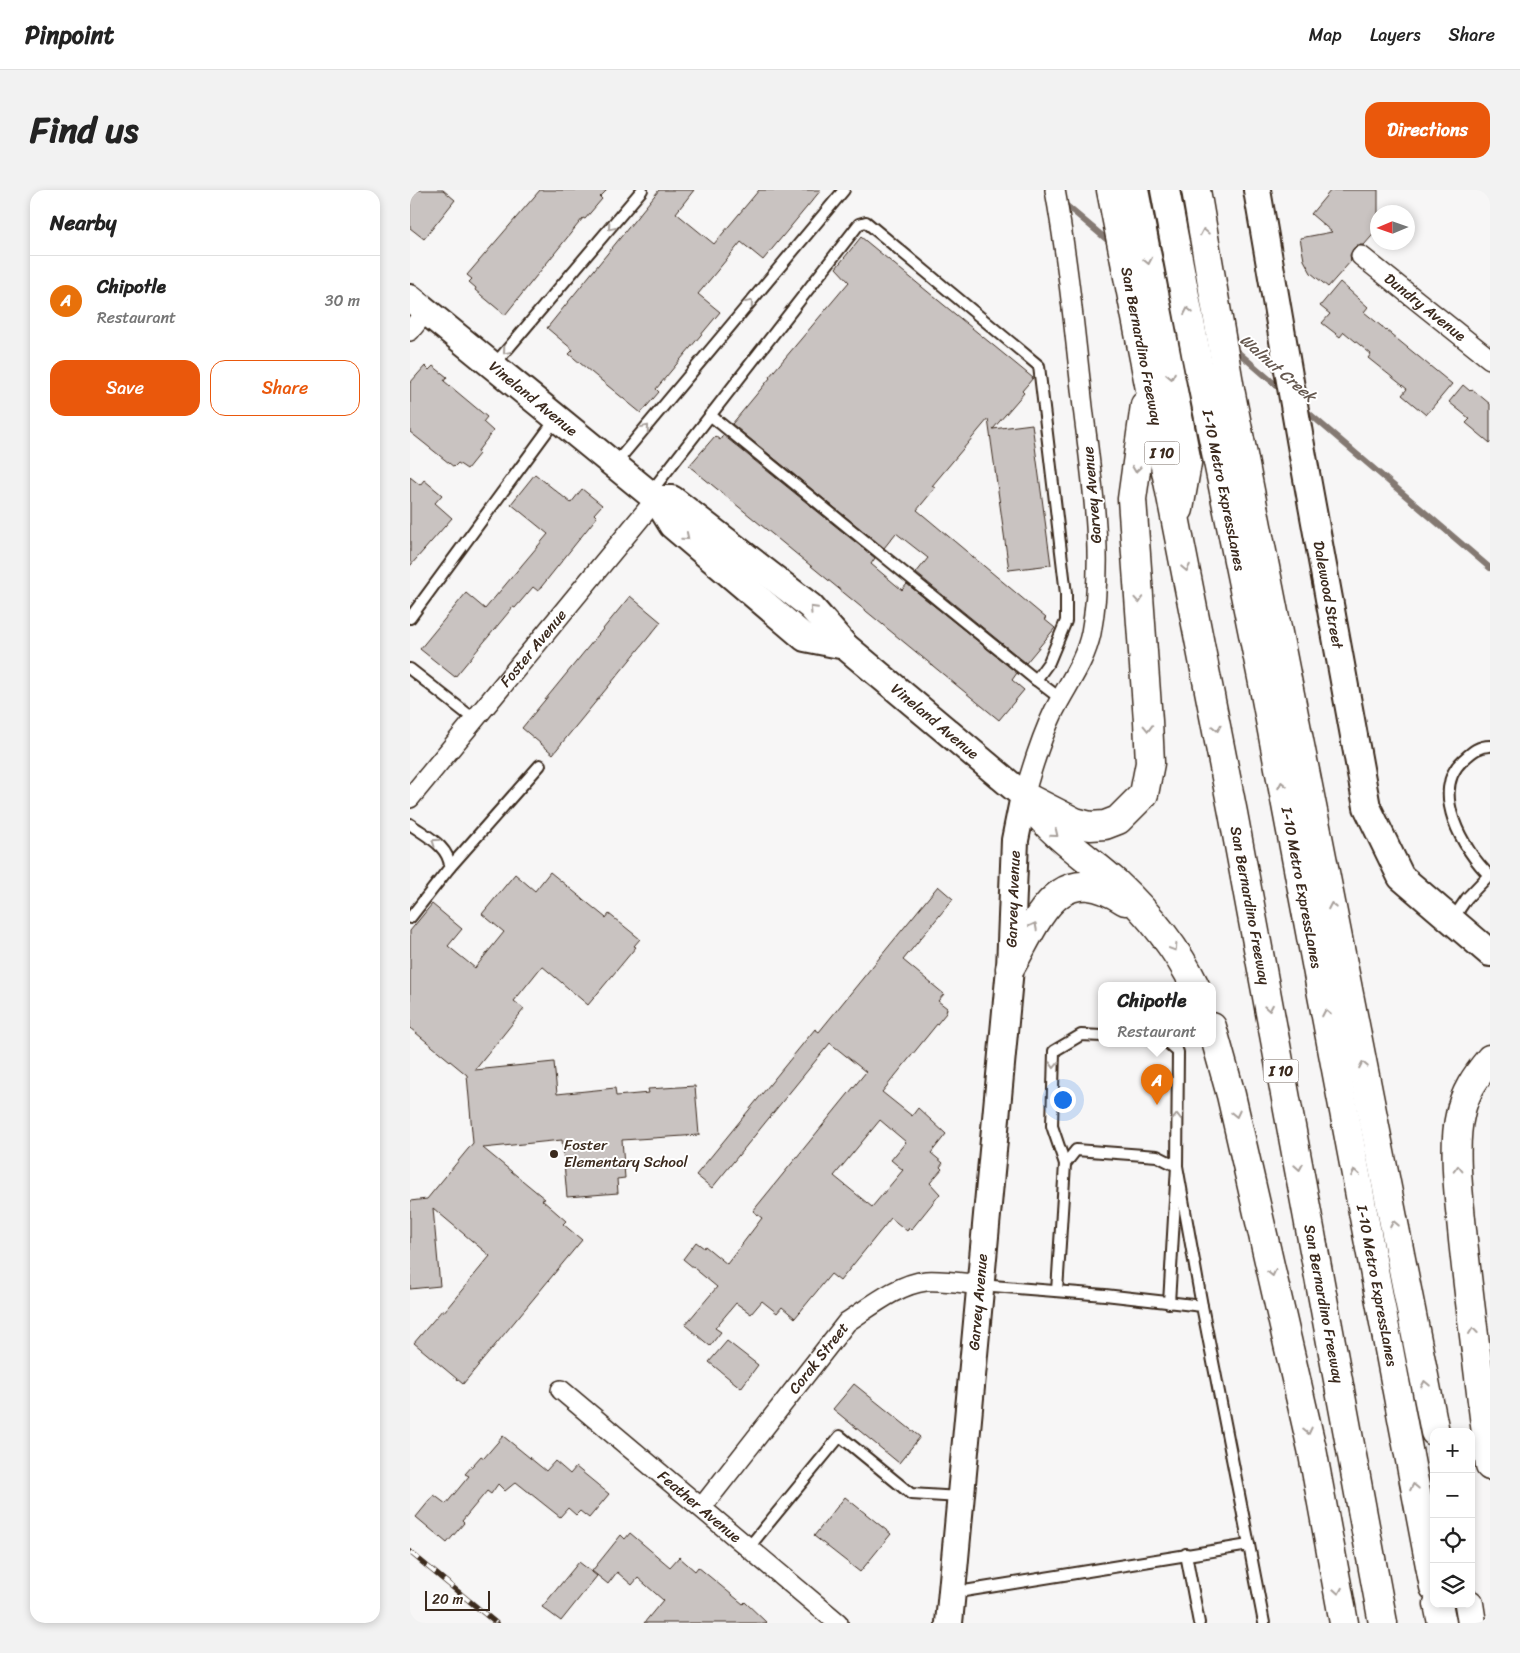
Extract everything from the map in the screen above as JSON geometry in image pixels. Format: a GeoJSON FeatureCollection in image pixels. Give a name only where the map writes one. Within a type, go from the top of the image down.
{"type":"FeatureCollection","features":[{"type":"Feature","properties":{"kind":"highway","name":"San Bernardino Freeway"},"geometry":{"type":"LineString","coordinates":[[1111,190],[1233,813],[1383,1623]]}},
{"type":"Feature","properties":{"kind":"highway","name":"I-10 Metro ExpressLanes"},"geometry":{"type":"LineString","coordinates":[[1165,190],[1269,717],[1430,1566]]}},
{"type":"Feature","properties":{"kind":"highway"},"geometry":{"type":"LineString","coordinates":[[1196,190],[1212,274],[1230,388],[1434,1428]]}},
{"type":"Feature","properties":{"kind":"highway","name":"I-10 Metro ExpressLanes"},"geometry":{"type":"LineString","coordinates":[[1136,202],[1187,463],[1176,520]]}},
{"type":"Feature","properties":{"kind":"highway"},"geometry":{"type":"LineString","coordinates":[[1024,796],[1075,822],[1090,826],[1105,825],[1118,820],[1144,794],[1150,763],[1132,499],[1148,386]]}},
{"type":"Feature","properties":{"kind":"highway"},"geometry":{"type":"LineString","coordinates":[[1024,796],[1048,828],[1116,884],[1146,914],[1169,940],[1193,982]]}},
{"type":"Feature","properties":{"kind":"highway"},"geometry":{"type":"LineString","coordinates":[[1010,968],[1043,908],[1062,891],[1081,887],[1104,890],[1115,894],[1146,914]]}},
{"type":"Feature","properties":{"kind":"highway"},"geometry":{"type":"LineString","coordinates":[[1216,1041],[1231,1095],[1312,1448],[1344,1623]]}},
{"type":"Feature","properties":{"kind":"highway"},"geometry":{"type":"LineString","coordinates":[[1490,1059],[1476,1077],[1465,1098],[1459,1117],[1458,1140],[1462,1227],[1490,1466]]}},
{"type":"Feature","properties":{"kind":"highway"},"geometry":{"type":"LineString","coordinates":[[1458,1140],[1471,1116],[1490,1092]]}},
{"type":"Feature","properties":{"kind":"highway"},"geometry":{"type":"LineString","coordinates":[[1439,1608],[1442,1623]]}},
{"type":"Feature","properties":{"kind":"highway"},"geometry":{"type":"LineString","coordinates":[[1470,1608],[1472,1623]]}},
{"type":"Feature","properties":{"kind":"street","name":"Garvey Avenue"},"geometry":{"type":"LineString","coordinates":[[949,1623],[1010,968],[1015,840],[1024,796],[1036,755],[1061,700],[1079,668],[1091,634],[1096,587],[1097,528],[1065,246],[1055,190]]}},
{"type":"Feature","properties":{"kind":"street","name":"Dalewood Street"},"geometry":{"type":"LineString","coordinates":[[1257,190],[1302,451],[1367,807],[1401,877],[1490,954]]}},
{"type":"Feature","properties":{"kind":"street","name":"Dundry Avenue"},"geometry":{"type":"LineString","coordinates":[[1361,256],[1490,359]]}},
{"type":"Feature","properties":{"kind":"street","name":"Vineland Avenue"},"geometry":{"type":"LineString","coordinates":[[415,313],[493,366],[653,496],[672,499],[810,606],[845,646],[1024,796]]}},
{"type":"Feature","properties":{"kind":"street","name":"Foster Avenue"},"geometry":{"type":"LineString","coordinates":[[410,798],[653,496]]}},
{"type":"Feature","properties":{"kind":"street","name":"Corak Street"},"geometry":{"type":"LineString","coordinates":[[702,1507],[847,1322],[879,1301],[906,1287],[924,1281],[980,1285]]}},
{"type":"Feature","properties":{"kind":"street","name":"Feather Avenue"},"geometry":{"type":"LineString","coordinates":[[560,1390],[750,1547],[838,1623]]}},
{"type":"Feature","properties":{"kind":"lane"},"geometry":{"type":"LineString","coordinates":[[493,366],[642,190]]}},
{"type":"Feature","properties":{"kind":"lane"},"geometry":{"type":"LineString","coordinates":[[615,465],[844,190]]}},
{"type":"Feature","properties":{"kind":"lane"},"geometry":{"type":"LineString","coordinates":[[653,496],[710,416],[859,224],[866,222],[1039,366],[1066,594],[1066,621],[1049,662],[1036,680]]}},
{"type":"Feature","properties":{"kind":"lane"},"geometry":{"type":"LineString","coordinates":[[710,416],[1061,700]]}},
{"type":"Feature","properties":{"kind":"lane"},"geometry":{"type":"LineString","coordinates":[[410,618],[557,418]]}},
{"type":"Feature","properties":{"kind":"lane"},"geometry":{"type":"LineString","coordinates":[[410,669],[474,720]]}},
{"type":"Feature","properties":{"kind":"lane"},"geometry":{"type":"LineString","coordinates":[[1452,921],[1467,898],[1490,876],[1458,834],[1452,811],[1449,784],[1454,768],[1482,746],[1490,746]]}},
{"type":"Feature","properties":{"kind":"lane"},"geometry":{"type":"LineString","coordinates":[[410,918],[450,867],[540,765]]}},
{"type":"Feature","properties":{"kind":"lane"},"geometry":{"type":"LineString","coordinates":[[410,824],[445,849],[450,856],[450,867]]}},
{"type":"Feature","properties":{"kind":"lane"},"geometry":{"type":"LineString","coordinates":[[1057,1291],[1065,1164],[1052,1126],[1054,1051],[1081,1035],[1098,1036]]}},
{"type":"Feature","properties":{"kind":"lane"},"geometry":{"type":"LineString","coordinates":[[1169,1303],[1177,1166],[1178,1052],[1172,1047]]}},
{"type":"Feature","properties":{"kind":"lane"},"geometry":{"type":"LineString","coordinates":[[1065,1164],[1076,1150],[1157,1156],[1177,1166]]}},
{"type":"Feature","properties":{"kind":"lane"},"geometry":{"type":"LineString","coordinates":[[1177,1166],[1202,1306],[1264,1623]]}},
{"type":"Feature","properties":{"kind":"lane"},"geometry":{"type":"LineString","coordinates":[[980,1285],[1202,1306]]}},
{"type":"Feature","properties":{"kind":"lane"},"geometry":{"type":"LineString","coordinates":[[750,1547],[840,1436],[911,1494],[960,1497]]}},
{"type":"Feature","properties":{"kind":"lane"},"geometry":{"type":"LineString","coordinates":[[952,1593],[1249,1545]]}},
{"type":"Feature","properties":{"kind":"lane"},"geometry":{"type":"LineString","coordinates":[[1186,1554],[1199,1623]]}},
{"type":"Feature","properties":{"kind":"building"},"geometry":{"type":"Polygon","coordinates":[[[410,190],[443,190],[455,200],[424,239],[410,228],[410,190]]]}},
{"type":"Feature","properties":{"kind":"building"},"geometry":{"type":"Polygon","coordinates":[[[540,190],[607,190],[600,197],[602,199],[585,219],[583,218],[505,315],[475,290],[476,288],[469,282],[472,279],[467,275],[540,190]]]}},
{"type":"Feature","properties":{"kind":"building"},"geometry":{"type":"Polygon","coordinates":[[[659,190],[694,190],[676,213],[714,244],[759,190],[821,190],[763,260],[741,242],[698,294],[720,312],[656,389],[659,392],[641,413],[569,354],[573,350],[547,328],[659,190]]]}},
{"type":"Feature","properties":{"kind":"building"},"geometry":{"type":"Polygon","coordinates":[[[1331,190],[1378,190],[1378,205],[1370,205],[1370,238],[1364,245],[1357,245],[1353,249],[1350,255],[1351,261],[1328,287],[1311,273],[1304,260],[1300,238],[1332,232],[1311,214],[1331,190]]]}},
{"type":"Feature","properties":{"kind":"building"},"geometry":{"type":"Polygon","coordinates":[[[861,237],[1033,378],[1022,391],[1024,393],[993,429],[1032,424],[1051,565],[1009,570],[988,419],[932,486],[935,488],[917,510],[1046,618],[1044,619],[1055,628],[1026,663],[916,573],[928,558],[896,533],[884,548],[732,424],[849,282],[836,268],[861,237]]]}},
{"type":"Feature","properties":{"kind":"building"},"geometry":{"type":"Polygon","coordinates":[[[1340,282],[1368,307],[1364,312],[1452,384],[1426,415],[1402,395],[1407,389],[1368,358],[1371,354],[1344,332],[1340,337],[1322,323],[1330,314],[1320,306],[1340,282]]]}},
{"type":"Feature","properties":{"kind":"building"},"geometry":{"type":"Polygon","coordinates":[[[425,366],[429,370],[433,366],[447,377],[444,381],[487,417],[483,422],[493,431],[467,469],[458,463],[454,467],[410,432],[410,383],[425,366]]]}},
{"type":"Feature","properties":{"kind":"building"},"geometry":{"type":"Polygon","coordinates":[[[1463,385],[1470,391],[1472,389],[1490,404],[1490,443],[1466,423],[1470,419],[1449,402],[1463,385]]]}},
{"type":"Feature","properties":{"kind":"building"},"geometry":{"type":"Polygon","coordinates":[[[723,435],[875,558],[871,564],[902,590],[907,584],[1017,673],[1012,680],[1024,690],[999,720],[689,466],[715,436],[720,440],[723,435]]]}},
{"type":"Feature","properties":{"kind":"building"},"geometry":{"type":"Polygon","coordinates":[[[535,474],[571,503],[582,489],[602,505],[594,514],[597,517],[538,591],[533,587],[515,608],[513,607],[455,677],[420,649],[466,593],[485,609],[548,534],[511,504],[535,474]]]}},
{"type":"Feature","properties":{"kind":"building"},"geometry":{"type":"Polygon","coordinates":[[[410,477],[420,485],[424,480],[442,495],[435,503],[452,518],[410,566],[410,477]]]}},
{"type":"Feature","properties":{"kind":"building"},"geometry":{"type":"Polygon","coordinates":[[[630,596],[661,622],[553,754],[522,728],[630,596]]]}},
{"type":"Feature","properties":{"kind":"building"},"geometry":{"type":"Polygon","coordinates":[[[550,872],[606,918],[609,914],[640,939],[634,946],[636,947],[588,1005],[542,966],[514,1001],[524,1009],[475,1070],[554,1062],[557,1094],[615,1088],[616,1096],[649,1093],[648,1089],[695,1086],[699,1135],[622,1140],[625,1178],[617,1179],[618,1193],[567,1197],[562,1140],[483,1148],[545,1199],[542,1200],[566,1221],[563,1224],[582,1240],[463,1384],[414,1343],[443,1309],[443,1313],[490,1256],[433,1208],[440,1286],[410,1289],[410,1201],[427,1199],[473,1143],[467,1075],[410,1028],[410,931],[432,904],[462,929],[448,946],[475,968],[504,932],[482,914],[515,874],[535,891],[550,872]]]}},
{"type":"Feature","properties":{"kind":"building"},"geometry":{"type":"Polygon","coordinates":[[[938,886],[953,899],[903,960],[944,994],[938,1001],[947,1008],[946,1013],[882,1092],[912,1116],[918,1108],[946,1134],[931,1153],[943,1163],[940,1167],[942,1169],[930,1183],[940,1194],[911,1230],[909,1228],[907,1231],[891,1218],[840,1281],[831,1274],[795,1318],[782,1307],[777,1313],[762,1301],[751,1314],[736,1303],[715,1328],[721,1332],[710,1346],[685,1325],[717,1287],[683,1259],[696,1242],[704,1248],[705,1246],[727,1264],[762,1218],[753,1211],[866,1072],[830,1043],[712,1188],[696,1175],[815,1029],[819,1032],[938,886]],[[880,1120],[834,1176],[872,1207],[903,1170],[891,1160],[906,1142],[880,1120]]]}},
{"type":"Feature","properties":{"kind":"building"},"geometry":{"type":"Polygon","coordinates":[[[727,1341],[758,1365],[741,1388],[709,1362],[727,1341]]]}},
{"type":"Feature","properties":{"kind":"building"},"geometry":{"type":"Polygon","coordinates":[[[854,1384],[920,1437],[899,1463],[833,1409],[854,1384]]]}},
{"type":"Feature","properties":{"kind":"building"},"geometry":{"type":"Polygon","coordinates":[[[503,1436],[546,1471],[555,1461],[570,1474],[576,1467],[609,1494],[589,1518],[580,1511],[576,1515],[568,1508],[560,1517],[516,1482],[505,1491],[498,1484],[491,1494],[487,1491],[462,1521],[464,1523],[447,1543],[416,1517],[434,1495],[446,1504],[469,1476],[465,1474],[481,1456],[484,1458],[503,1436]]]}},
{"type":"Feature","properties":{"kind":"building"},"geometry":{"type":"Polygon","coordinates":[[[845,1497],[891,1534],[860,1572],[814,1536],[845,1497]]]}},
{"type":"Feature","properties":{"kind":"building"},"geometry":{"type":"Polygon","coordinates":[[[630,1533],[670,1567],[679,1557],[695,1571],[698,1567],[743,1604],[745,1602],[767,1623],[644,1623],[663,1600],[638,1578],[632,1585],[617,1572],[608,1584],[592,1571],[621,1535],[625,1539],[630,1533]]]}},
{"type":"Feature","properties":{"kind":"building"},"geometry":{"type":"Polygon","coordinates":[[[579,1562],[597,1576],[561,1621],[542,1607],[579,1562]]]}},
{"type":"Feature","properties":{"kind":"waterway","name":"Walnut Creek"},"geometry":{"type":"LineString","coordinates":[[1061,201],[1112,244]]}},
{"type":"Feature","properties":{"kind":"waterway","name":"Walnut Creek"},"geometry":{"type":"LineString","coordinates":[[1232,347],[1283,391]]}},
{"type":"Feature","properties":{"kind":"waterway","name":"Walnut Creek"},"geometry":{"type":"LineString","coordinates":[[1304,409],[1490,568]]}},
{"type":"Feature","properties":{"kind":"railway"},"geometry":{"type":"LineString","coordinates":[[410,1552],[496,1623]]}},
{"type":"Feature","properties":{"kind":"place","name":"Chipotle"},"geometry":{"type":"Point","coordinates":[1157,1105]}},
{"type":"Feature","properties":{"kind":"place","name":"Foster Elementary School"},"geometry":{"type":"Point","coordinates":[554,1154]}}]}
